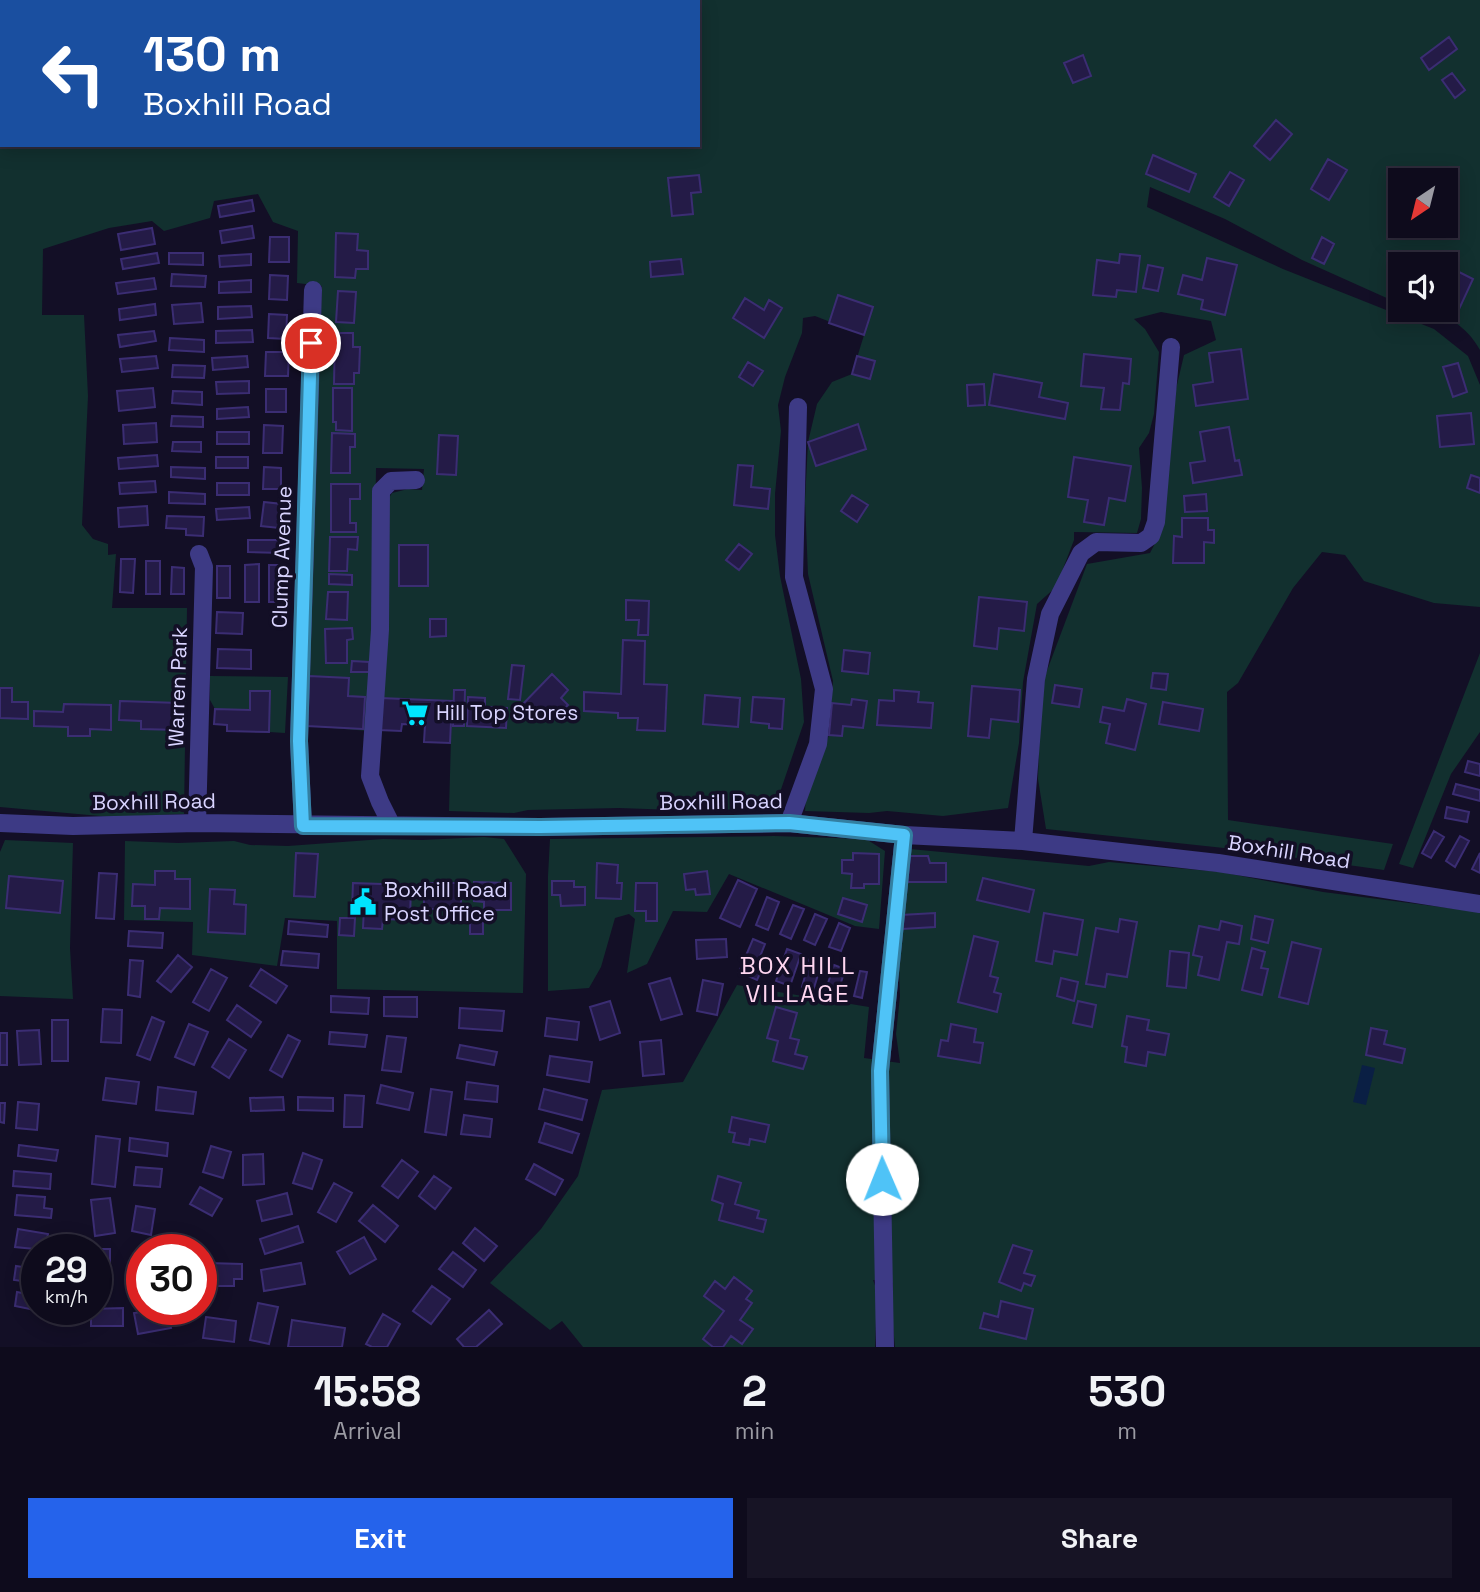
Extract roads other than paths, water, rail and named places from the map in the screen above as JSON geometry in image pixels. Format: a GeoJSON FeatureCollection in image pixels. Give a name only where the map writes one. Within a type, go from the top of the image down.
{"type":"FeatureCollection","features":[{"type":"Feature","properties":{"kind":"street","name":"Clump Avenue"},"geometry":{"type":"LineString","coordinates":[[303,826],[299,741],[313,290]]}},
{"type":"Feature","properties":{"kind":"street"},"geometry":{"type":"LineString","coordinates":[[1023,841],[1036,680],[1050,614],[1081,553],[1096,542],[1141,543],[1151,536],[1156,522],[1171,347]]}},
{"type":"Feature","properties":{"kind":"street"},"geometry":{"type":"LineString","coordinates":[[789,823],[818,744],[824,689],[794,577],[798,407]]}},
{"type":"Feature","properties":{"kind":"street"},"geometry":{"type":"LineString","coordinates":[[392,826],[370,776],[380,630],[381,491],[391,481],[416,480]]}},
{"type":"Feature","properties":{"kind":"street","name":"Warren Park"},"geometry":{"type":"LineString","coordinates":[[197,823],[204,567],[199,554]]}},
{"type":"Feature","properties":{"kind":"street","name":"Boxhill Road"},"geometry":{"type":"LineString","coordinates":[[0,823],[90,826],[197,823],[540,827],[789,823],[904,835],[1023,841],[1218,863],[1480,904]]}},
{"type":"Feature","properties":{"kind":"street"},"geometry":{"type":"LineString","coordinates":[[885,1347],[880,1071],[904,835]]}},
{"type":"Feature","properties":{"kind":"water"},"geometry":{"type":"Polygon","coordinates":[[[1362,1065],[1375,1068],[1366,1105],[1353,1102],[1362,1065]]]}},
{"type":"Feature","properties":{"kind":"place","name":"Hill Top Stores"},"geometry":{"type":"Point","coordinates":[415,713]}},
{"type":"Feature","properties":{"kind":"place","name":"Boxhill Road Post Office"},"geometry":{"type":"Point","coordinates":[363,902]}},
{"type":"Feature","properties":{"kind":"district","name":"BOX HILL VILLAGE"},"geometry":{"type":"Point","coordinates":[798,980]}}]}
